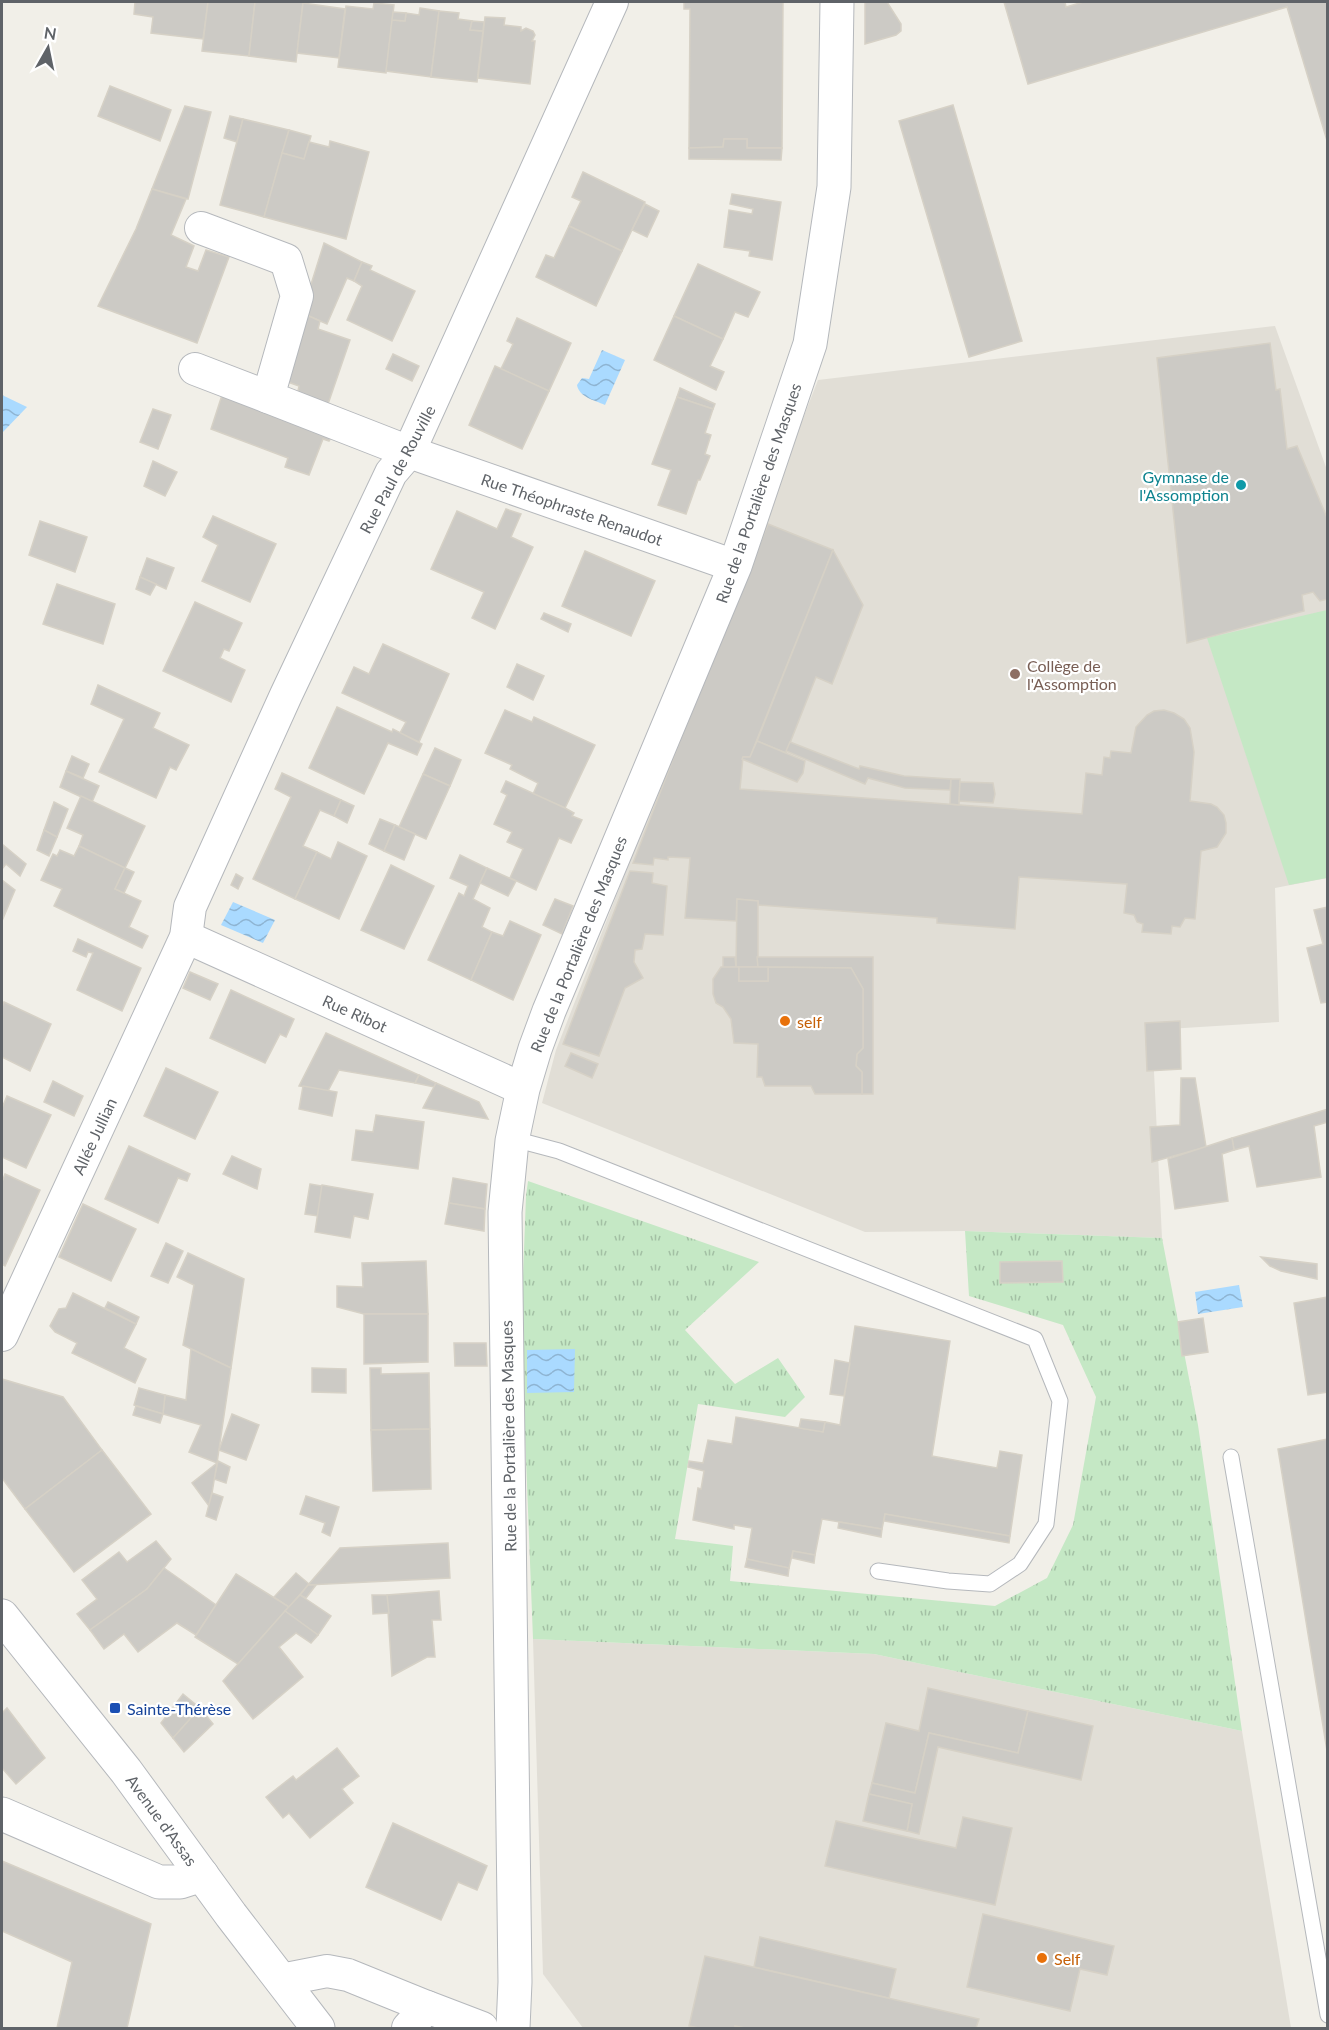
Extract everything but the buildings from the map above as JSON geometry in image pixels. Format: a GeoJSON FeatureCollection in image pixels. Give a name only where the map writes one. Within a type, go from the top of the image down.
{"type":"FeatureCollection","features":[{"type":"Feature","properties":{"kind":"street","name":"Rue Paul de Rouville"},"geometry":{"type":"LineString","coordinates":[[186,937],[190,907],[286,695],[391,473],[409,452],[612,2]]}},
{"type":"Feature","properties":{"kind":"street","name":"Rue de la Portalière des Masques"},"geometry":{"type":"LineString","coordinates":[[513,2028],[515,1982],[505,1212],[512,1141],[523,1089],[549,1011],[735,566],[810,344],[834,187],[837,2]]}},
{"type":"Feature","properties":{"kind":"street"},"geometry":{"type":"LineString","coordinates":[[201,228],[286,260],[297,296],[268,397]]}},
{"type":"Feature","properties":{"kind":"street","name":"Rue Théophraste Renaudot"},"geometry":{"type":"LineString","coordinates":[[195,369],[409,452],[735,566]]}},
{"type":"Feature","properties":{"kind":"street","name":"Rue Ribot"},"geometry":{"type":"LineString","coordinates":[[186,937],[523,1089]]}},
{"type":"Feature","properties":{"kind":"street","name":"Allée Jullian"},"geometry":{"type":"LineString","coordinates":[[2,1335],[186,937]]}},
{"type":"Feature","properties":{"kind":"street","name":"Avenue d'Assas"},"geometry":{"type":"LineString","coordinates":[[4,1623],[126,1771],[318,2028]]}},
{"type":"Feature","properties":{"kind":"street"},"geometry":{"type":"LineString","coordinates":[[2,1814],[159,1882],[180,1882],[202,1875]]}},
{"type":"Feature","properties":{"kind":"street"},"geometry":{"type":"LineString","coordinates":[[281,1980],[327,1971],[348,1975],[418,2018],[482,2028]]}},
{"type":"Feature","properties":{"kind":"lane"},"geometry":{"type":"LineString","coordinates":[[512,1141],[559,1151],[1035,1339],[1060,1401],[1046,1524],[1020,1564],[990,1584],[948,1581],[878,1571]]}},
{"type":"Feature","properties":{"kind":"lane"},"geometry":{"type":"LineString","coordinates":[[1231,1457],[1328,2015]]}},
{"type":"Feature","properties":{"kind":"shaded area","name":"Collège de l'Assomption"},"geometry":{"type":"Polygon","coordinates":[[[1275,326],[1327,470],[1327,878],[1275,888],[1279,1022],[1152,1030],[1162,1238],[965,1231],[865,1232],[542,1103],[556,1050],[818,380],[1275,326]]]}},
{"type":"Feature","properties":{"kind":"shaded area"},"geometry":{"type":"Polygon","coordinates":[[[533,1639],[874,1654],[1242,1731],[1291,2028],[583,2028],[543,1974],[533,1639]]]}},
{"type":"Feature","properties":{"kind":"green space"},"geometry":{"type":"Polygon","coordinates":[[[1327,610],[1327,878],[1289,885],[1207,638],[1327,610]]]}},
{"type":"Feature","properties":{"kind":"green space"},"geometry":{"type":"Polygon","coordinates":[[[528,1181],[759,1262],[685,1330],[735,1384],[778,1358],[805,1397],[785,1417],[698,1404],[675,1539],[733,1546],[730,1581],[995,1606],[1047,1578],[1073,1525],[1096,1397],[1063,1325],[969,1296],[965,1231],[1162,1238],[1198,1425],[1242,1731],[874,1654],[533,1639],[521,1331],[528,1181]]]}},
{"type":"Feature","properties":{"kind":"water"},"geometry":{"type":"Polygon","coordinates":[[[602,350],[625,360],[605,405],[584,395],[577,385],[582,378],[589,379],[602,350]]]}},
{"type":"Feature","properties":{"kind":"water"},"geometry":{"type":"Polygon","coordinates":[[[2,395],[27,407],[2,433],[2,395]]]}},
{"type":"Feature","properties":{"kind":"water"},"geometry":{"type":"Polygon","coordinates":[[[233,902],[275,920],[263,943],[221,925],[233,902]]]}},
{"type":"Feature","properties":{"kind":"water"},"geometry":{"type":"Polygon","coordinates":[[[1239,1285],[1243,1307],[1198,1314],[1195,1292],[1239,1285]]]}},
{"type":"Feature","properties":{"kind":"water"},"geometry":{"type":"Polygon","coordinates":[[[575,1349],[574,1392],[527,1393],[527,1350],[575,1349]]]}},
{"type":"Feature","properties":{"kind":"place","name":"Gymnase de l'Assomption"},"geometry":{"type":"Point","coordinates":[1241,485]}},
{"type":"Feature","properties":{"kind":"place","name":"Collège de l'Assomption"},"geometry":{"type":"Point","coordinates":[1015,674]}},
{"type":"Feature","properties":{"kind":"place","name":"self"},"geometry":{"type":"Point","coordinates":[785,1021]}},
{"type":"Feature","properties":{"kind":"place","name":"Sainte-Thérèse"},"geometry":{"type":"Point","coordinates":[115,1708]}},
{"type":"Feature","properties":{"kind":"place","name":"Self"},"geometry":{"type":"Point","coordinates":[1042,1958]}}]}
